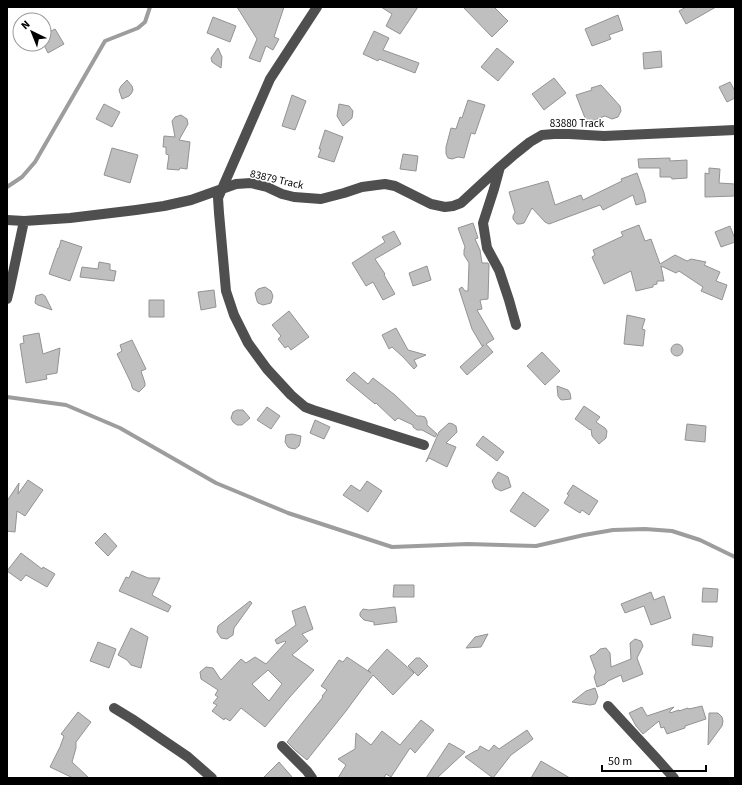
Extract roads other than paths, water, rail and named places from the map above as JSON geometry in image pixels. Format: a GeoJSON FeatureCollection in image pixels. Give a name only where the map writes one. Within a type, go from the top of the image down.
{"type":"FeatureCollection","features":[{"type":"Feature","properties":{"kind":"street"},"geometry":{"type":"LineString","coordinates":[[317,7],[270,78],[218,198],[218,213],[226,291],[234,315],[248,343],[267,369],[291,395],[305,407],[424,445]]}},
{"type":"Feature","properties":{"kind":"street","name":"83880 Track"},"geometry":{"type":"LineString","coordinates":[[500,167],[530,142],[542,136],[554,134],[604,136],[735,130]]}},
{"type":"Feature","properties":{"kind":"street"},"geometry":{"type":"LineString","coordinates":[[500,167],[483,223],[487,248],[499,270],[516,325]]}},
{"type":"Feature","properties":{"kind":"street","name":"83879 Track"},"geometry":{"type":"LineString","coordinates":[[7,220],[24,221],[70,218],[164,206],[191,200],[236,184],[251,183],[268,187],[282,194],[294,197],[321,199],[362,187],[385,184],[395,186],[431,204],[449,207],[462,203],[500,167]]}},
{"type":"Feature","properties":{"kind":"street"},"geometry":{"type":"LineString","coordinates":[[7,299],[24,221]]}},
{"type":"Feature","properties":{"kind":"street"},"geometry":{"type":"LineString","coordinates":[[608,706],[674,778]]}},
{"type":"Feature","properties":{"kind":"street"},"geometry":{"type":"LineString","coordinates":[[114,708],[188,757],[212,778]]}},
{"type":"Feature","properties":{"kind":"street"},"geometry":{"type":"LineString","coordinates":[[282,746],[312,778]]}},
{"type":"Feature","properties":{"kind":"waterway"},"geometry":{"type":"LineString","coordinates":[[7,187],[22,177],[35,162],[105,41],[138,28],[145,22],[150,7]]}},
{"type":"Feature","properties":{"kind":"waterway"},"geometry":{"type":"LineString","coordinates":[[7,397],[66,405],[120,428],[216,483],[288,513],[392,547],[468,544],[536,546],[613,530],[645,529],[672,531],[700,540],[735,557]]}}]}
